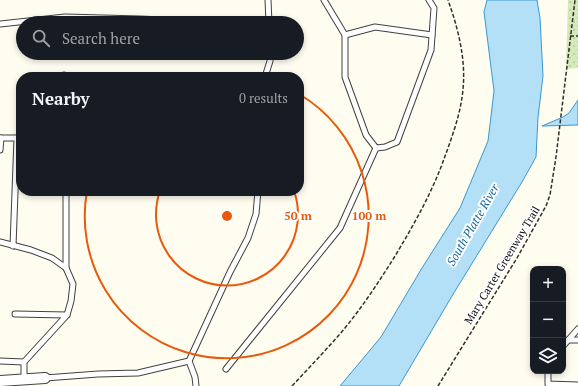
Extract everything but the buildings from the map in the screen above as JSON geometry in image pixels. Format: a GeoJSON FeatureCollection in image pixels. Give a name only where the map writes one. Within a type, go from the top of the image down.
{"type":"FeatureCollection","features":[{"type":"Feature","properties":{"kind":"street"},"geometry":{"type":"LineString","coordinates":[[0,380],[45,378]]}},
{"type":"Feature","properties":{"kind":"lane"},"geometry":{"type":"LineString","coordinates":[[268,0],[269,16]]}},
{"type":"Feature","properties":{"kind":"lane"},"geometry":{"type":"LineString","coordinates":[[324,0],[345,35],[345,77],[366,135],[376,148]]}},
{"type":"Feature","properties":{"kind":"lane"},"geometry":{"type":"LineString","coordinates":[[376,148],[385,147],[397,142],[431,50],[434,8],[429,0]]}},
{"type":"Feature","properties":{"kind":"lane"},"geometry":{"type":"LineString","coordinates":[[0,24],[16,22]]}},
{"type":"Feature","properties":{"kind":"lane"},"geometry":{"type":"LineString","coordinates":[[345,35],[375,27],[432,35]]}},
{"type":"Feature","properties":{"kind":"lane"},"geometry":{"type":"LineString","coordinates":[[267,72],[270,60]]}},
{"type":"Feature","properties":{"kind":"lane"},"geometry":{"type":"LineString","coordinates":[[0,150],[1,138],[16,138]]}},
{"type":"Feature","properties":{"kind":"lane"},"geometry":{"type":"LineString","coordinates":[[226,369],[340,228],[376,148]]}},
{"type":"Feature","properties":{"kind":"lane"},"geometry":{"type":"LineString","coordinates":[[13,246],[16,192]]}},
{"type":"Feature","properties":{"kind":"lane"},"geometry":{"type":"LineString","coordinates":[[24,379],[24,362],[67,315],[71,300],[73,284],[66,268],[66,196]]}},
{"type":"Feature","properties":{"kind":"lane"},"geometry":{"type":"LineString","coordinates":[[196,386],[195,377],[189,361],[230,272],[248,238],[256,214],[258,196]]}},
{"type":"Feature","properties":{"kind":"lane"},"geometry":{"type":"LineString","coordinates":[[0,242],[31,250],[52,258],[66,268]]}},
{"type":"Feature","properties":{"kind":"lane"},"geometry":{"type":"LineString","coordinates":[[15,314],[67,315]]}},
{"type":"Feature","properties":{"kind":"lane"},"geometry":{"type":"LineString","coordinates":[[566,342],[578,329]]}},
{"type":"Feature","properties":{"kind":"lane"},"geometry":{"type":"LineString","coordinates":[[568,340],[578,340]]}},
{"type":"Feature","properties":{"kind":"lane"},"geometry":{"type":"LineString","coordinates":[[0,361],[24,362]]}},
{"type":"Feature","properties":{"kind":"lane"},"geometry":{"type":"LineString","coordinates":[[45,378],[138,373],[189,361]]}},
{"type":"Feature","properties":{"kind":"lane"},"geometry":{"type":"LineString","coordinates":[[548,374],[548,384],[578,385]]}},
{"type":"Feature","properties":{"kind":"path"},"geometry":{"type":"LineString","coordinates":[[292,386],[339,334],[377,285],[418,219],[442,165],[453,134],[463,89],[462,51],[448,0]]}},
{"type":"Feature","properties":{"kind":"path","name":"Mary Carter Greenway Trail"},"geometry":{"type":"LineString","coordinates":[[438,386],[517,258],[546,206],[554,174],[575,0]]}},
{"type":"Feature","properties":{"kind":"path"},"geometry":{"type":"LineString","coordinates":[[570,36],[578,36]]}},
{"type":"Feature","properties":{"kind":"green space"},"geometry":{"type":"Polygon","coordinates":[[[568,0],[578,0],[578,68],[566,69],[568,0]]]}},
{"type":"Feature","properties":{"kind":"water","name":"South Platte River"},"geometry":{"type":"Polygon","coordinates":[[[487,0],[537,0],[540,18],[543,76],[538,117],[536,157],[399,386],[340,386],[381,337],[460,208],[488,141],[494,91],[484,12],[487,0]]]}},
{"type":"Feature","properties":{"kind":"water"},"geometry":{"type":"Polygon","coordinates":[[[578,100],[578,125],[542,126],[569,113],[578,100]]]}}]}
